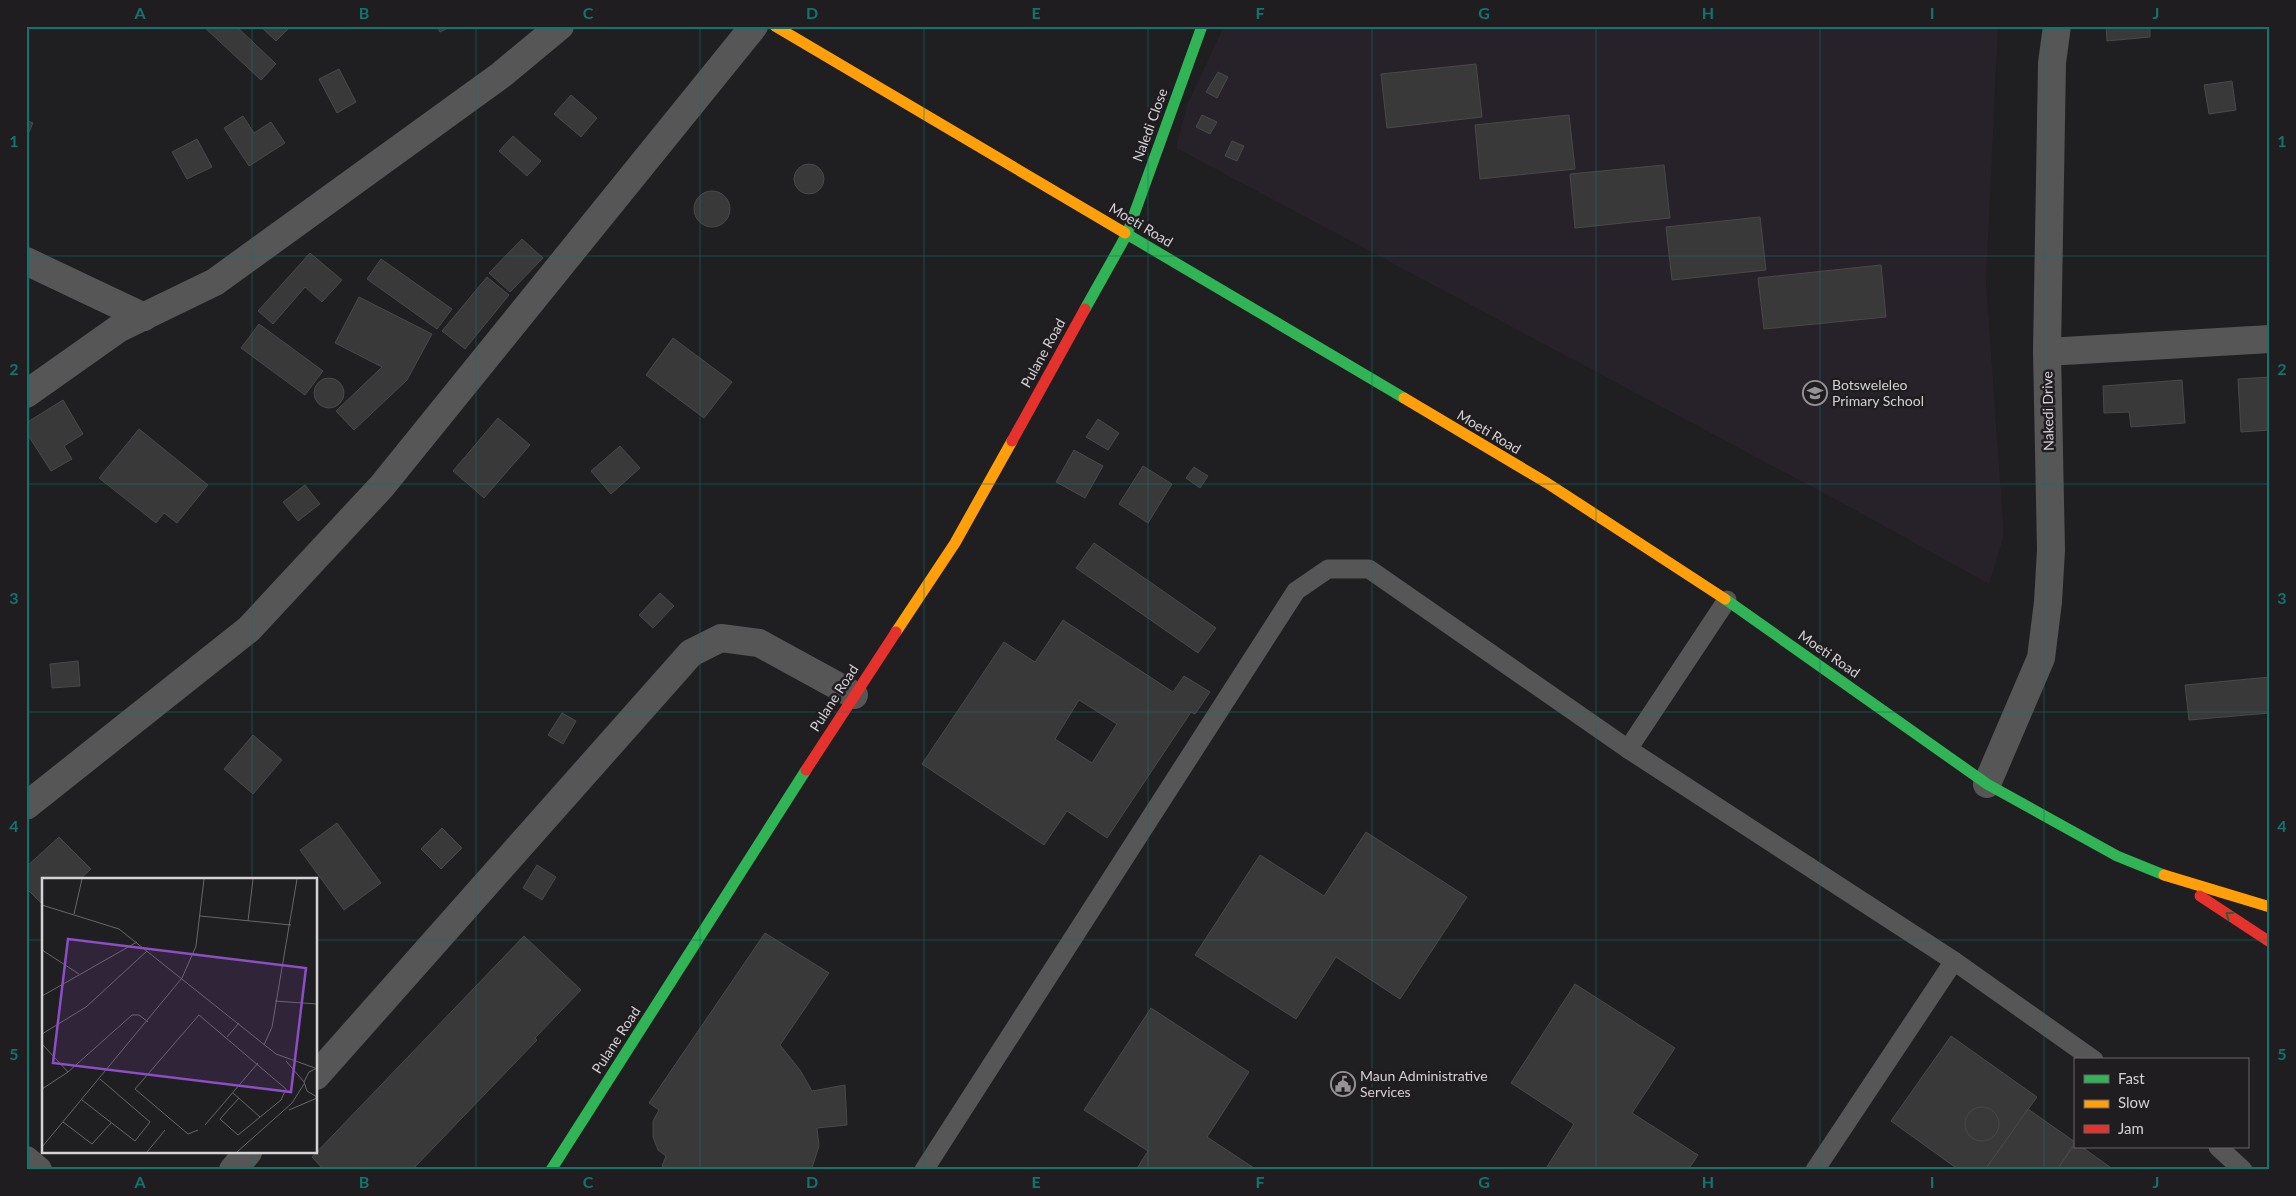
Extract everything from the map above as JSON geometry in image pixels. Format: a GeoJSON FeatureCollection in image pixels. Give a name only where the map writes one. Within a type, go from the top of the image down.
{"type":"FeatureCollection","features":[{"type":"Feature","properties":{"kind":"street"},"geometry":{"type":"LineString","coordinates":[[26,394],[118,329],[215,282],[501,75],[560,26]]}},
{"type":"Feature","properties":{"kind":"street"},"geometry":{"type":"LineString","coordinates":[[26,806],[250,629],[382,486],[754,26]]}},
{"type":"Feature","properties":{"kind":"street","name":"Moeti Road"},"geometry":{"type":"LineString","coordinates":[[775,26],[1547,483],[1727,600],[1987,784],[2117,856],[2176,880],[2270,907]]}},
{"type":"Feature","properties":{"kind":"street","name":"Naledi Close"},"geometry":{"type":"LineString","coordinates":[[1127,234],[1202,26]]}},
{"type":"Feature","properties":{"kind":"street","name":"Nakedi Drive"},"geometry":{"type":"LineString","coordinates":[[1987,784],[2041,658],[2048,602],[2052,550],[2047,352],[2052,63],[2057,26]]}},
{"type":"Feature","properties":{"kind":"street","name":"Pulane Road"},"geometry":{"type":"LineString","coordinates":[[551,1170],[854,695],[955,543],[1127,234]]}},
{"type":"Feature","properties":{"kind":"street"},"geometry":{"type":"LineString","coordinates":[[26,261],[144,316]]}},
{"type":"Feature","properties":{"kind":"street"},"geometry":{"type":"LineString","coordinates":[[2047,352],[2270,339]]}},
{"type":"Feature","properties":{"kind":"street"},"geometry":{"type":"LineString","coordinates":[[318,1074],[691,653],[721,638],[759,644],[854,695]]}},
{"type":"Feature","properties":{"kind":"street","name":"Moeti Road"},"geometry":{"type":"LineString","coordinates":[[2176,880],[2270,942]]}},
{"type":"Feature","properties":{"kind":"street"},"geometry":{"type":"LineString","coordinates":[[233,1170],[246,1154]]}},
{"type":"Feature","properties":{"kind":"street"},"geometry":{"type":"LineString","coordinates":[[26,1160],[38,1170]]}},
{"type":"Feature","properties":{"kind":"lane"},"geometry":{"type":"LineString","coordinates":[[924,1170],[1296,591],[1328,569],[1369,569],[1628,749],[1954,961],[2091,1058]]}},
{"type":"Feature","properties":{"kind":"lane"},"geometry":{"type":"LineString","coordinates":[[1628,749],[1727,600]]}},
{"type":"Feature","properties":{"kind":"lane"},"geometry":{"type":"LineString","coordinates":[[1815,1170],[1954,961]]}},
{"type":"Feature","properties":{"kind":"lane"},"geometry":{"type":"LineString","coordinates":[[2219,1148],[2243,1170]]}},
{"type":"Feature","properties":{"kind":"shaded area","name":"Botsweleleo Primary School"},"geometry":{"type":"Polygon","coordinates":[[[1224,26],[1998,26],[1986,282],[2004,535],[1989,584],[1844,504],[1176,148],[1187,105],[1224,26]]]}},
{"type":"Feature","properties":{"kind":"building"},"geometry":{"type":"Polygon","coordinates":[[[203,26],[236,26],[276,64],[261,80],[203,26]]]}},
{"type":"Feature","properties":{"kind":"building"},"geometry":{"type":"Polygon","coordinates":[[[260,26],[291,26],[276,41],[260,26]]]}},
{"type":"Feature","properties":{"kind":"building"},"geometry":{"type":"Polygon","coordinates":[[[437,26],[452,26],[440,32],[437,26]]]}},
{"type":"Feature","properties":{"kind":"building"},"geometry":{"type":"Polygon","coordinates":[[[2106,26],[2150,26],[2150,37],[2107,41],[2106,26]]]}},
{"type":"Feature","properties":{"kind":"building"},"geometry":{"type":"Polygon","coordinates":[[[1476,64],[1482,117],[1387,128],[1381,74],[1476,64]]]}},
{"type":"Feature","properties":{"kind":"building"},"geometry":{"type":"Polygon","coordinates":[[[339,69],[356,102],[337,113],[319,79],[339,69]]]}},
{"type":"Feature","properties":{"kind":"building"},"geometry":{"type":"Polygon","coordinates":[[[1218,72],[1228,77],[1217,98],[1206,92],[1218,72]]]}},
{"type":"Feature","properties":{"kind":"building"},"geometry":{"type":"Polygon","coordinates":[[[2232,81],[2236,110],[2209,114],[2204,85],[2232,81]]]}},
{"type":"Feature","properties":{"kind":"building"},"geometry":{"type":"Polygon","coordinates":[[[571,95],[597,118],[581,137],[554,114],[571,95]]]}},
{"type":"Feature","properties":{"kind":"building"},"geometry":{"type":"Polygon","coordinates":[[[1202,115],[1217,122],[1210,134],[1196,127],[1202,115]]]}},
{"type":"Feature","properties":{"kind":"building"},"geometry":{"type":"Polygon","coordinates":[[[1569,115],[1575,169],[1480,179],[1475,125],[1569,115]]]}},
{"type":"Feature","properties":{"kind":"building"},"geometry":{"type":"Polygon","coordinates":[[[243,116],[254,133],[271,122],[285,143],[249,166],[224,128],[243,116]]]}},
{"type":"Feature","properties":{"kind":"building"},"geometry":{"type":"Polygon","coordinates":[[[26,120],[33,123],[26,139],[26,120]]]}},
{"type":"Feature","properties":{"kind":"building"},"geometry":{"type":"Polygon","coordinates":[[[513,136],[541,161],[527,176],[499,151],[513,136]]]}},
{"type":"Feature","properties":{"kind":"building"},"geometry":{"type":"Polygon","coordinates":[[[197,139],[212,167],[187,179],[172,152],[197,139]]]}},
{"type":"Feature","properties":{"kind":"building"},"geometry":{"type":"Polygon","coordinates":[[[1232,141],[1244,146],[1237,161],[1225,156],[1232,141]]]}},
{"type":"Feature","properties":{"kind":"building"},"geometry":{"type":"Polygon","coordinates":[[[809,164],[820,168],[824,179],[820,190],[809,194],[798,190],[794,179],[798,168],[809,164]]]}},
{"type":"Feature","properties":{"kind":"building"},"geometry":{"type":"Polygon","coordinates":[[[1664,165],[1670,218],[1575,228],[1570,174],[1664,165]]]}},
{"type":"Feature","properties":{"kind":"building"},"geometry":{"type":"Polygon","coordinates":[[[712,191],[725,196],[730,209],[725,222],[712,227],[699,222],[694,209],[699,196],[712,191]]]}},
{"type":"Feature","properties":{"kind":"building"},"geometry":{"type":"Polygon","coordinates":[[[1760,217],[1766,270],[1672,280],[1666,227],[1760,217]]]}},
{"type":"Feature","properties":{"kind":"building"},"geometry":{"type":"Polygon","coordinates":[[[522,239],[543,258],[510,292],[489,273],[522,239]]]}},
{"type":"Feature","properties":{"kind":"building"},"geometry":{"type":"Polygon","coordinates":[[[310,253],[342,280],[322,302],[305,287],[273,324],[258,311],[310,253]]]}},
{"type":"Feature","properties":{"kind":"building"},"geometry":{"type":"Polygon","coordinates":[[[381,259],[452,309],[437,329],[367,279],[381,259]]]}},
{"type":"Feature","properties":{"kind":"building"},"geometry":{"type":"Polygon","coordinates":[[[1881,265],[1886,317],[1764,329],[1758,278],[1881,265]]]}},
{"type":"Feature","properties":{"kind":"building"},"geometry":{"type":"Polygon","coordinates":[[[487,277],[509,295],[465,349],[442,331],[487,277]]]}},
{"type":"Feature","properties":{"kind":"building"},"geometry":{"type":"Polygon","coordinates":[[[359,297],[432,334],[407,380],[354,430],[336,411],[382,367],[335,343],[359,297]]]}},
{"type":"Feature","properties":{"kind":"building"},"geometry":{"type":"Polygon","coordinates":[[[259,324],[323,371],[305,395],[241,348],[259,324]]]}},
{"type":"Feature","properties":{"kind":"building"},"geometry":{"type":"Polygon","coordinates":[[[673,338],[732,382],[704,418],[646,375],[673,338]]]}},
{"type":"Feature","properties":{"kind":"building"},"geometry":{"type":"Polygon","coordinates":[[[2270,377],[2270,430],[2241,432],[2238,379],[2270,377]]]}},
{"type":"Feature","properties":{"kind":"building"},"geometry":{"type":"Polygon","coordinates":[[[329,378],[340,382],[344,393],[340,404],[329,408],[318,404],[314,393],[318,382],[329,378]]]}},
{"type":"Feature","properties":{"kind":"building"},"geometry":{"type":"Polygon","coordinates":[[[2182,380],[2185,423],[2131,427],[2129,412],[2104,413],[2103,386],[2182,380]]]}},
{"type":"Feature","properties":{"kind":"building"},"geometry":{"type":"Polygon","coordinates":[[[63,400],[83,434],[64,446],[72,459],[51,471],[26,432],[26,423],[63,400]]]}},
{"type":"Feature","properties":{"kind":"building"},"geometry":{"type":"Polygon","coordinates":[[[498,418],[530,445],[484,498],[453,471],[498,418]]]}},
{"type":"Feature","properties":{"kind":"building"},"geometry":{"type":"Polygon","coordinates":[[[1098,419],[1119,433],[1108,450],[1086,437],[1098,419]]]}},
{"type":"Feature","properties":{"kind":"building"},"geometry":{"type":"Polygon","coordinates":[[[139,429],[208,485],[177,523],[164,513],[156,523],[99,478],[139,429]]]}},
{"type":"Feature","properties":{"kind":"building"},"geometry":{"type":"Polygon","coordinates":[[[620,446],[640,468],[611,494],[591,471],[620,446]]]}},
{"type":"Feature","properties":{"kind":"building"},"geometry":{"type":"Polygon","coordinates":[[[1074,450],[1103,466],[1085,498],[1056,482],[1074,450]]]}},
{"type":"Feature","properties":{"kind":"building"},"geometry":{"type":"Polygon","coordinates":[[[1143,466],[1172,484],[1148,523],[1119,504],[1143,466]]]}},
{"type":"Feature","properties":{"kind":"building"},"geometry":{"type":"Polygon","coordinates":[[[1194,467],[1208,476],[1200,488],[1186,478],[1194,467]]]}},
{"type":"Feature","properties":{"kind":"building"},"geometry":{"type":"Polygon","coordinates":[[[305,485],[320,504],[298,521],[283,502],[305,485]]]}},
{"type":"Feature","properties":{"kind":"building"},"geometry":{"type":"Polygon","coordinates":[[[1094,543],[1216,628],[1198,653],[1076,568],[1094,543]]]}},
{"type":"Feature","properties":{"kind":"building"},"geometry":{"type":"Polygon","coordinates":[[[660,593],[674,606],[653,628],[639,615],[660,593]]]}},
{"type":"Feature","properties":{"kind":"building"},"geometry":{"type":"Polygon","coordinates":[[[1063,620],[1173,692],[1184,676],[1210,692],[1195,714],[1191,712],[1107,838],[1067,811],[1044,845],[922,764],[1004,642],[1035,662],[1063,620]],[[1079,700],[1055,739],[1092,763],[1117,724],[1079,700]]]}},
{"type":"Feature","properties":{"kind":"building"},"geometry":{"type":"Polygon","coordinates":[[[78,661],[80,686],[52,688],[50,664],[78,661]]]}},
{"type":"Feature","properties":{"kind":"building"},"geometry":{"type":"Polygon","coordinates":[[[2270,677],[2270,713],[2189,720],[2185,685],[2270,677]]]}},
{"type":"Feature","properties":{"kind":"building"},"geometry":{"type":"Polygon","coordinates":[[[562,713],[576,721],[563,744],[548,735],[562,713]]]}},
{"type":"Feature","properties":{"kind":"building"},"geometry":{"type":"Polygon","coordinates":[[[253,735],[282,760],[253,794],[224,769],[253,735]]]}},
{"type":"Feature","properties":{"kind":"building"},"geometry":{"type":"Polygon","coordinates":[[[337,823],[381,883],[344,910],[300,850],[337,823]]]}},
{"type":"Feature","properties":{"kind":"building"},"geometry":{"type":"Polygon","coordinates":[[[442,828],[462,848],[441,869],[421,849],[442,828]]]}},
{"type":"Feature","properties":{"kind":"building"},"geometry":{"type":"Polygon","coordinates":[[[1366,832],[1467,897],[1400,999],[1336,957],[1296,1019],[1195,955],[1260,855],[1324,896],[1366,832]]]}},
{"type":"Feature","properties":{"kind":"building"},"geometry":{"type":"Polygon","coordinates":[[[59,837],[91,869],[81,878],[42,878],[42,904],[26,888],[26,867],[59,837]]]}},
{"type":"Feature","properties":{"kind":"building"},"geometry":{"type":"Polygon","coordinates":[[[537,865],[556,877],[542,900],[523,888],[537,865]]]}},
{"type":"Feature","properties":{"kind":"building"},"geometry":{"type":"Polygon","coordinates":[[[765,933],[829,973],[780,1045],[800,1070],[812,1091],[845,1085],[847,1125],[817,1128],[819,1146],[812,1168],[814,1170],[668,1170],[662,1166],[666,1156],[658,1150],[653,1137],[653,1121],[659,1110],[649,1103],[765,933]]]}},
{"type":"Feature","properties":{"kind":"building"},"geometry":{"type":"Polygon","coordinates":[[[524,936],[581,990],[535,1038],[537,1040],[412,1170],[324,1170],[312,1157],[318,1154],[318,1151],[524,936]]]}},
{"type":"Feature","properties":{"kind":"building"},"geometry":{"type":"Polygon","coordinates":[[[1575,984],[1675,1048],[1632,1113],[1698,1155],[1688,1170],[1545,1170],[1574,1124],[1511,1083],[1575,984]]]}},
{"type":"Feature","properties":{"kind":"building"},"geometry":{"type":"Polygon","coordinates":[[[1151,1008],[1249,1072],[1207,1137],[1257,1170],[1136,1170],[1148,1151],[1084,1110],[1151,1008]]]}},
{"type":"Feature","properties":{"kind":"building"},"geometry":{"type":"Polygon","coordinates":[[[1951,1036],[2037,1097],[1985,1170],[1959,1170],[1891,1121],[1951,1036]]]}},
{"type":"Feature","properties":{"kind":"building"},"geometry":{"type":"Polygon","coordinates":[[[1982,1107],[1994,1112],[1999,1124],[1994,1136],[1982,1141],[1970,1136],[1965,1124],[1970,1112],[1982,1107]]]}},
{"type":"Feature","properties":{"kind":"building"},"geometry":{"type":"Polygon","coordinates":[[[2028,1109],[2074,1141],[2057,1170],[1985,1170],[2028,1109]]]}},
{"type":"Feature","properties":{"kind":"building"},"geometry":{"type":"Polygon","coordinates":[[[2074,1145],[2074,1148],[2083,1148],[2114,1170],[2057,1170],[2074,1145]]]}},
{"type":"Feature","properties":{"kind":"traffic: fast"},"geometry":{"type":"LineString","coordinates":[[1085,309],[1127,234],[1202,26]]}},
{"type":"Feature","properties":{"kind":"traffic: fast"},"geometry":{"type":"LineString","coordinates":[[1125,233],[1404,398]]}},
{"type":"Feature","properties":{"kind":"traffic: fast"},"geometry":{"type":"LineString","coordinates":[[1725,599],[1987,784],[2117,856],[2164,875]]}},
{"type":"Feature","properties":{"kind":"traffic: fast"},"geometry":{"type":"LineString","coordinates":[[551,1170],[806,770]]}},
{"type":"Feature","properties":{"kind":"traffic: slow"},"geometry":{"type":"LineString","coordinates":[[775,26],[1125,233]]}},
{"type":"Feature","properties":{"kind":"traffic: slow"},"geometry":{"type":"LineString","coordinates":[[1404,398],[1547,483],[1725,599]]}},
{"type":"Feature","properties":{"kind":"traffic: slow"},"geometry":{"type":"LineString","coordinates":[[896,632],[955,543],[1012,441]]}},
{"type":"Feature","properties":{"kind":"traffic: slow"},"geometry":{"type":"LineString","coordinates":[[2164,875],[2270,907]]}},
{"type":"Feature","properties":{"kind":"traffic: jam"},"geometry":{"type":"LineString","coordinates":[[1012,441],[1085,309]]}},
{"type":"Feature","properties":{"kind":"traffic: jam"},"geometry":{"type":"LineString","coordinates":[[806,770],[896,632]]}},
{"type":"Feature","properties":{"kind":"traffic: jam"},"geometry":{"type":"LineString","coordinates":[[2200,896],[2270,942]]}},
{"type":"Feature","properties":{"kind":"place","name":"Botsweleleo Primary School"},"geometry":{"type":"Point","coordinates":[1815,393]}},
{"type":"Feature","properties":{"kind":"place","name":"Maun Administrative Services"},"geometry":{"type":"Point","coordinates":[1343,1084]}}]}
